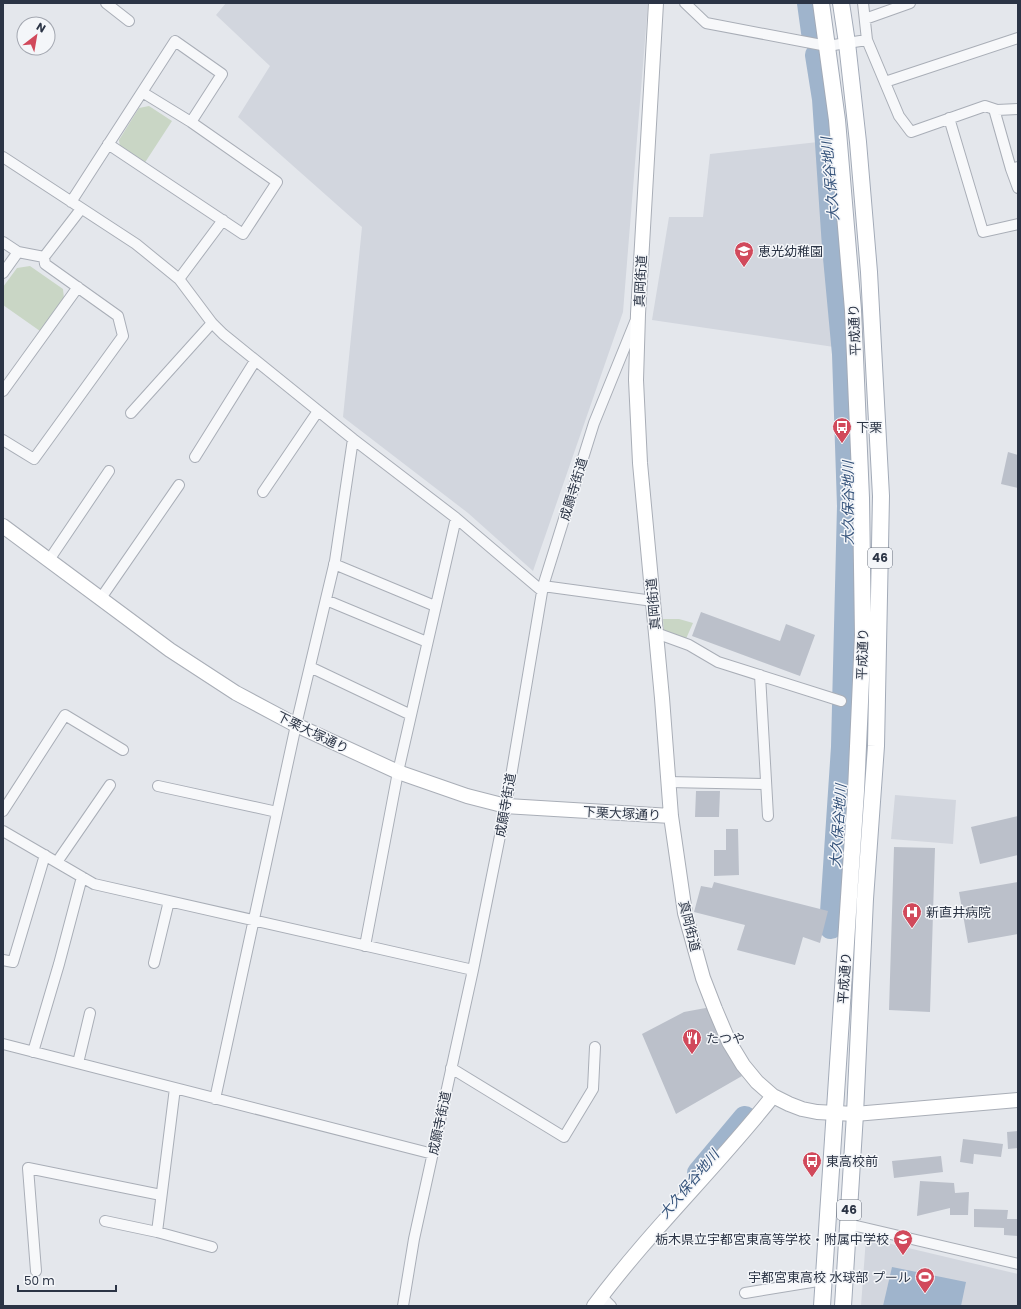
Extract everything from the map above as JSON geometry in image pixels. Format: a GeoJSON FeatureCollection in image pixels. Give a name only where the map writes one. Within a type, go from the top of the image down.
{"type":"FeatureCollection","features":[{"type":"Feature","properties":{"kind":"main road","name":"平成通り"},"geometry":{"type":"LineString","coordinates":[[821,3],[836,120],[853,310],[861,498],[863,620],[856,791],[822,1306]]}},
{"type":"Feature","properties":{"kind":"main road","name":"平成通り"},"geometry":{"type":"LineString","coordinates":[[841,3],[858,142],[869,272],[881,496],[876,746],[865,899],[855,1114],[843,1306]]}},
{"type":"Feature","properties":{"kind":"street"},"geometry":{"type":"LineString","coordinates":[[106,3],[130,21]]}},
{"type":"Feature","properties":{"kind":"street","name":"真岡街道"},"geometry":{"type":"LineString","coordinates":[[656,3],[638,314],[636,380],[640,456],[671,816],[685,913],[694,946],[715,1009],[729,1042],[743,1065],[757,1082],[773,1096],[802,1109],[834,1114],[855,1114],[1018,1100]]}},
{"type":"Feature","properties":{"kind":"street"},"geometry":{"type":"LineString","coordinates":[[685,3],[706,23],[827,46],[867,40]]}},
{"type":"Feature","properties":{"kind":"street"},"geometry":{"type":"LineString","coordinates":[[863,3],[867,40],[899,116],[911,132],[984,106],[997,110],[1018,109]]}},
{"type":"Feature","properties":{"kind":"street"},"geometry":{"type":"LineString","coordinates":[[865,19],[910,3]]}},
{"type":"Feature","properties":{"kind":"street"},"geometry":{"type":"LineString","coordinates":[[885,82],[1018,38]]}},
{"type":"Feature","properties":{"kind":"street"},"geometry":{"type":"LineString","coordinates":[[70,202],[175,41],[222,74],[191,122]]}},
{"type":"Feature","properties":{"kind":"street"},"geometry":{"type":"LineString","coordinates":[[108,144],[243,234],[278,182],[191,122],[142,92]]}},
{"type":"Feature","properties":{"kind":"street"},"geometry":{"type":"LineString","coordinates":[[994,109],[1015,168],[1018,188]]}},
{"type":"Feature","properties":{"kind":"street"},"geometry":{"type":"LineString","coordinates":[[949,118],[983,232],[1018,224]]}},
{"type":"Feature","properties":{"kind":"street"},"geometry":{"type":"LineString","coordinates":[[3,157],[136,244],[179,279],[212,323],[223,334],[353,439],[456,518],[543,589],[653,601]]}},
{"type":"Feature","properties":{"kind":"street"},"geometry":{"type":"LineString","coordinates":[[3,440],[34,459],[123,336],[118,316],[45,264],[44,257],[81,209]]}},
{"type":"Feature","properties":{"kind":"street"},"geometry":{"type":"LineString","coordinates":[[179,279],[223,220]]}},
{"type":"Feature","properties":{"kind":"street"},"geometry":{"type":"LineString","coordinates":[[3,242],[18,252],[44,257]]}},
{"type":"Feature","properties":{"kind":"street"},"geometry":{"type":"LineString","coordinates":[[3,273],[18,252]]}},
{"type":"Feature","properties":{"kind":"street"},"geometry":{"type":"LineString","coordinates":[[3,391],[78,287]]}},
{"type":"Feature","properties":{"kind":"street","name":"成願寺街道"},"geometry":{"type":"LineString","coordinates":[[403,1306],[414,1239],[473,970],[506,806],[543,589],[594,423],[638,314]]}},
{"type":"Feature","properties":{"kind":"street"},"geometry":{"type":"LineString","coordinates":[[131,414],[212,323]]}},
{"type":"Feature","properties":{"kind":"street"},"geometry":{"type":"LineString","coordinates":[[195,458],[255,361]]}},
{"type":"Feature","properties":{"kind":"street"},"geometry":{"type":"LineString","coordinates":[[263,492],[318,411]]}},
{"type":"Feature","properties":{"kind":"street"},"geometry":{"type":"LineString","coordinates":[[214,1099],[296,725],[334,564],[353,439]]}},
{"type":"Feature","properties":{"kind":"street"},"geometry":{"type":"LineString","coordinates":[[49,560],[109,471]]}},
{"type":"Feature","properties":{"kind":"street"},"geometry":{"type":"LineString","coordinates":[[101,598],[179,485]]}},
{"type":"Feature","properties":{"kind":"street"},"geometry":{"type":"LineString","coordinates":[[365,946],[398,772],[456,518]]}},
{"type":"Feature","properties":{"kind":"street","name":"下栗大塚通り"},"geometry":{"type":"LineString","coordinates":[[3,526],[170,650],[229,688],[296,725],[398,772],[466,796],[506,806],[671,816]]}},
{"type":"Feature","properties":{"kind":"street"},"geometry":{"type":"LineString","coordinates":[[334,564],[436,606]]}},
{"type":"Feature","properties":{"kind":"street"},"geometry":{"type":"LineString","coordinates":[[326,600],[427,642]]}},
{"type":"Feature","properties":{"kind":"street"},"geometry":{"type":"LineString","coordinates":[[656,633],[689,645],[718,662],[841,701]]}},
{"type":"Feature","properties":{"kind":"street"},"geometry":{"type":"LineString","coordinates":[[310,667],[411,715]]}},
{"type":"Feature","properties":{"kind":"street"},"geometry":{"type":"LineString","coordinates":[[760,675],[768,816]]}},
{"type":"Feature","properties":{"kind":"street"},"geometry":{"type":"LineString","coordinates":[[3,811],[65,715],[123,750]]}},
{"type":"Feature","properties":{"kind":"street"},"geometry":{"type":"LineString","coordinates":[[668,782],[766,784]]}},
{"type":"Feature","properties":{"kind":"street"},"geometry":{"type":"LineString","coordinates":[[57,862],[110,785]]}},
{"type":"Feature","properties":{"kind":"street"},"geometry":{"type":"LineString","coordinates":[[158,786],[277,812]]}},
{"type":"Feature","properties":{"kind":"street"},"geometry":{"type":"LineString","coordinates":[[3,831],[94,884],[473,970]]}},
{"type":"Feature","properties":{"kind":"street"},"geometry":{"type":"LineString","coordinates":[[3,960],[13,962],[45,855]]}},
{"type":"Feature","properties":{"kind":"street"},"geometry":{"type":"LineString","coordinates":[[33,1052],[59,964],[82,877]]}},
{"type":"Feature","properties":{"kind":"street"},"geometry":{"type":"LineString","coordinates":[[154,963],[169,901]]}},
{"type":"Feature","properties":{"kind":"street"},"geometry":{"type":"LineString","coordinates":[[78,1063],[90,1013]]}},
{"type":"Feature","properties":{"kind":"street"},"geometry":{"type":"LineString","coordinates":[[3,1044],[433,1154]]}},
{"type":"Feature","properties":{"kind":"street"},"geometry":{"type":"LineString","coordinates":[[451,1068],[564,1137],[593,1089],[595,1047]]}},
{"type":"Feature","properties":{"kind":"street"},"geometry":{"type":"LineString","coordinates":[[157,1232],[175,1088]]}},
{"type":"Feature","properties":{"kind":"street"},"geometry":{"type":"LineString","coordinates":[[611,1306],[597,1301],[675,1209],[746,1131],[773,1096]]}},
{"type":"Feature","properties":{"kind":"street"},"geometry":{"type":"LineString","coordinates":[[36,1271],[28,1168],[162,1195]]}},
{"type":"Feature","properties":{"kind":"street"},"geometry":{"type":"LineString","coordinates":[[105,1222],[157,1232],[212,1247]]}},
{"type":"Feature","properties":{"kind":"street"},"geometry":{"type":"LineString","coordinates":[[848,1224],[1018,1264]]}},
{"type":"Feature","properties":{"kind":"street"},"geometry":{"type":"LineString","coordinates":[[745,1293],[824,1280]]}},
{"type":"Feature","properties":{"kind":"shaded area"},"geometry":{"type":"Polygon","coordinates":[[[226,3],[648,3],[623,312],[533,571],[468,513],[343,417],[362,227],[238,117],[270,66],[216,15],[226,3]]]}},
{"type":"Feature","properties":{"kind":"shaded area","name":"恵光幼稚園"},"geometry":{"type":"Polygon","coordinates":[[[818,142],[834,347],[652,320],[669,217],[703,217],[710,154],[818,142]]]}},
{"type":"Feature","properties":{"kind":"shaded area"},"geometry":{"type":"Polygon","coordinates":[[[895,795],[956,800],[953,844],[891,839],[895,795]]]}},
{"type":"Feature","properties":{"kind":"shaded area","name":"栃木県立宇都宮東高等学校・附属中学校"},"geometry":{"type":"Polygon","coordinates":[[[866,1238],[1018,1274],[1018,1306],[861,1306],[866,1238]]]}},
{"type":"Feature","properties":{"kind":"green space"},"geometry":{"type":"Polygon","coordinates":[[[149,106],[172,121],[144,164],[120,148],[119,140],[139,108],[149,106]]]}},
{"type":"Feature","properties":{"kind":"green space"},"geometry":{"type":"Polygon","coordinates":[[[30,266],[63,289],[64,299],[40,331],[3,305],[3,287],[17,268],[30,266]]]}},
{"type":"Feature","properties":{"kind":"green space"},"geometry":{"type":"Polygon","coordinates":[[[663,619],[679,619],[693,623],[685,641],[664,633],[663,619]]]}},
{"type":"Feature","properties":{"kind":"water","name":"宇都宮東高校 水球部 プール"},"geometry":{"type":"Polygon","coordinates":[[[892,1267],[966,1282],[961,1306],[883,1306],[892,1267]]]}},
{"type":"Feature","properties":{"kind":"building"},"geometry":{"type":"Polygon","coordinates":[[[1008,452],[1018,455],[1018,488],[1001,484],[1008,452]]]}},
{"type":"Feature","properties":{"kind":"building"},"geometry":{"type":"Polygon","coordinates":[[[701,612],[780,641],[786,624],[815,635],[800,676],[692,636],[701,612]]]}},
{"type":"Feature","properties":{"kind":"building"},"geometry":{"type":"Polygon","coordinates":[[[696,791],[720,791],[719,817],[695,817],[696,791]]]}},
{"type":"Feature","properties":{"kind":"building"},"geometry":{"type":"Polygon","coordinates":[[[1018,816],[1018,855],[980,864],[971,827],[1018,816]]]}},
{"type":"Feature","properties":{"kind":"building"},"geometry":{"type":"Polygon","coordinates":[[[726,829],[738,829],[739,875],[714,876],[714,850],[726,850],[726,829]]]}},
{"type":"Feature","properties":{"kind":"building","name":"新直井病院"},"geometry":{"type":"Polygon","coordinates":[[[894,847],[935,848],[930,1012],[889,1010],[894,847]]]}},
{"type":"Feature","properties":{"kind":"building"},"geometry":{"type":"Polygon","coordinates":[[[714,882],[828,911],[820,943],[803,937],[795,965],[737,950],[745,925],[694,912],[701,886],[712,888],[714,882]]]}},
{"type":"Feature","properties":{"kind":"building"},"geometry":{"type":"Polygon","coordinates":[[[1018,882],[1018,934],[968,943],[959,892],[1018,882]]]}},
{"type":"Feature","properties":{"kind":"building","name":"たつや"},"geometry":{"type":"Polygon","coordinates":[[[711,1007],[742,1076],[676,1114],[642,1034],[684,1012],[711,1007]]]}},
{"type":"Feature","properties":{"kind":"building"},"geometry":{"type":"Polygon","coordinates":[[[1018,1131],[1018,1148],[1008,1149],[1007,1132],[1018,1131]]]}},
{"type":"Feature","properties":{"kind":"building"},"geometry":{"type":"Polygon","coordinates":[[[963,1139],[1003,1144],[1001,1157],[974,1154],[973,1164],[960,1162],[963,1139]]]}},
{"type":"Feature","properties":{"kind":"building"},"geometry":{"type":"Polygon","coordinates":[[[941,1156],[943,1172],[894,1178],[892,1161],[941,1156]]]}},
{"type":"Feature","properties":{"kind":"building"},"geometry":{"type":"Polygon","coordinates":[[[920,1181],[954,1183],[955,1193],[969,1192],[968,1215],[950,1215],[950,1208],[917,1216],[920,1181]]]}},
{"type":"Feature","properties":{"kind":"building"},"geometry":{"type":"Polygon","coordinates":[[[974,1209],[1008,1210],[1007,1219],[1018,1219],[1018,1236],[1004,1235],[1004,1228],[974,1227],[974,1209]]]}},
{"type":"Feature","properties":{"kind":"waterway","name":"大久保谷地川"},"geometry":{"type":"LineString","coordinates":[[809,3],[813,32]]}},
{"type":"Feature","properties":{"kind":"waterway","name":"大久保谷地川"},"geometry":{"type":"LineString","coordinates":[[817,55],[824,99],[834,247],[844,354],[849,506],[843,747],[831,927]]}},
{"type":"Feature","properties":{"kind":"waterway","name":"大久保谷地川"},"geometry":{"type":"LineString","coordinates":[[699,1173],[745,1118]]}},
{"type":"Feature","properties":{"kind":"place","name":"恵光幼稚園"},"geometry":{"type":"Point","coordinates":[744,268]}},
{"type":"Feature","properties":{"kind":"place","name":"下栗"},"geometry":{"type":"Point","coordinates":[842,444]}},
{"type":"Feature","properties":{"kind":"place","name":"新直井病院"},"geometry":{"type":"Point","coordinates":[912,929]}},
{"type":"Feature","properties":{"kind":"place","name":"たつや"},"geometry":{"type":"Point","coordinates":[692,1055]}},
{"type":"Feature","properties":{"kind":"place","name":"東高校前"},"geometry":{"type":"Point","coordinates":[812,1178]}},
{"type":"Feature","properties":{"kind":"place","name":"栃木県立宇都宮東高等学校・附属中学校"},"geometry":{"type":"Point","coordinates":[903,1256]}},
{"type":"Feature","properties":{"kind":"place","name":"宇都宮東高校 水球部 プール"},"geometry":{"type":"Point","coordinates":[925,1294]}}]}
